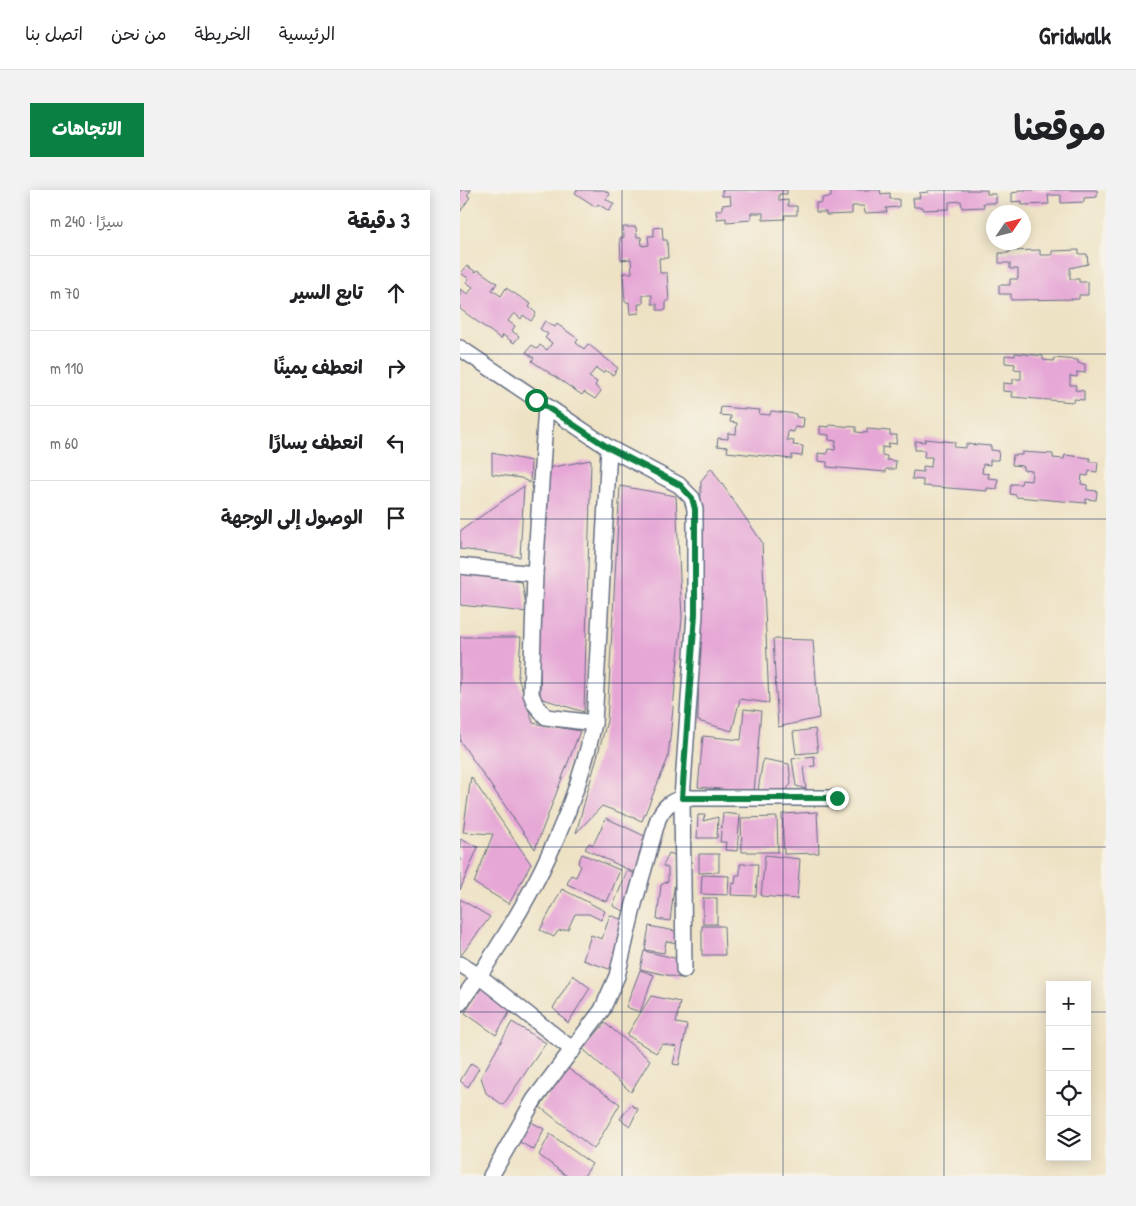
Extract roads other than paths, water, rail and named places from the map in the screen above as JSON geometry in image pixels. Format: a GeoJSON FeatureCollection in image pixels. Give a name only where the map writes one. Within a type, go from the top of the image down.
{"type":"FeatureCollection","features":[{"type":"Feature","properties":{"kind":"street"},"geometry":{"type":"LineString","coordinates":[[460,348],[609,448],[680,485],[692,498],[695,509],[695,614],[682,798],[684,970]]}},
{"type":"Feature","properties":{"kind":"street"},"geometry":{"type":"LineString","coordinates":[[546,406],[535,574],[531,694],[535,704],[546,716],[594,722]]}},
{"type":"Feature","properties":{"kind":"street"},"geometry":{"type":"LineString","coordinates":[[460,1003],[519,916],[574,799],[587,756],[594,722],[609,448]]}},
{"type":"Feature","properties":{"kind":"street"},"geometry":{"type":"LineString","coordinates":[[460,566],[535,574]]}},
{"type":"Feature","properties":{"kind":"street"},"geometry":{"type":"LineString","coordinates":[[491,1176],[534,1100],[602,1010],[617,976],[634,904],[658,819],[670,802],[682,798],[837,798]]}},
{"type":"Feature","properties":{"kind":"street"},"geometry":{"type":"LineString","coordinates":[[460,964],[479,976],[573,1050]]}}]}
